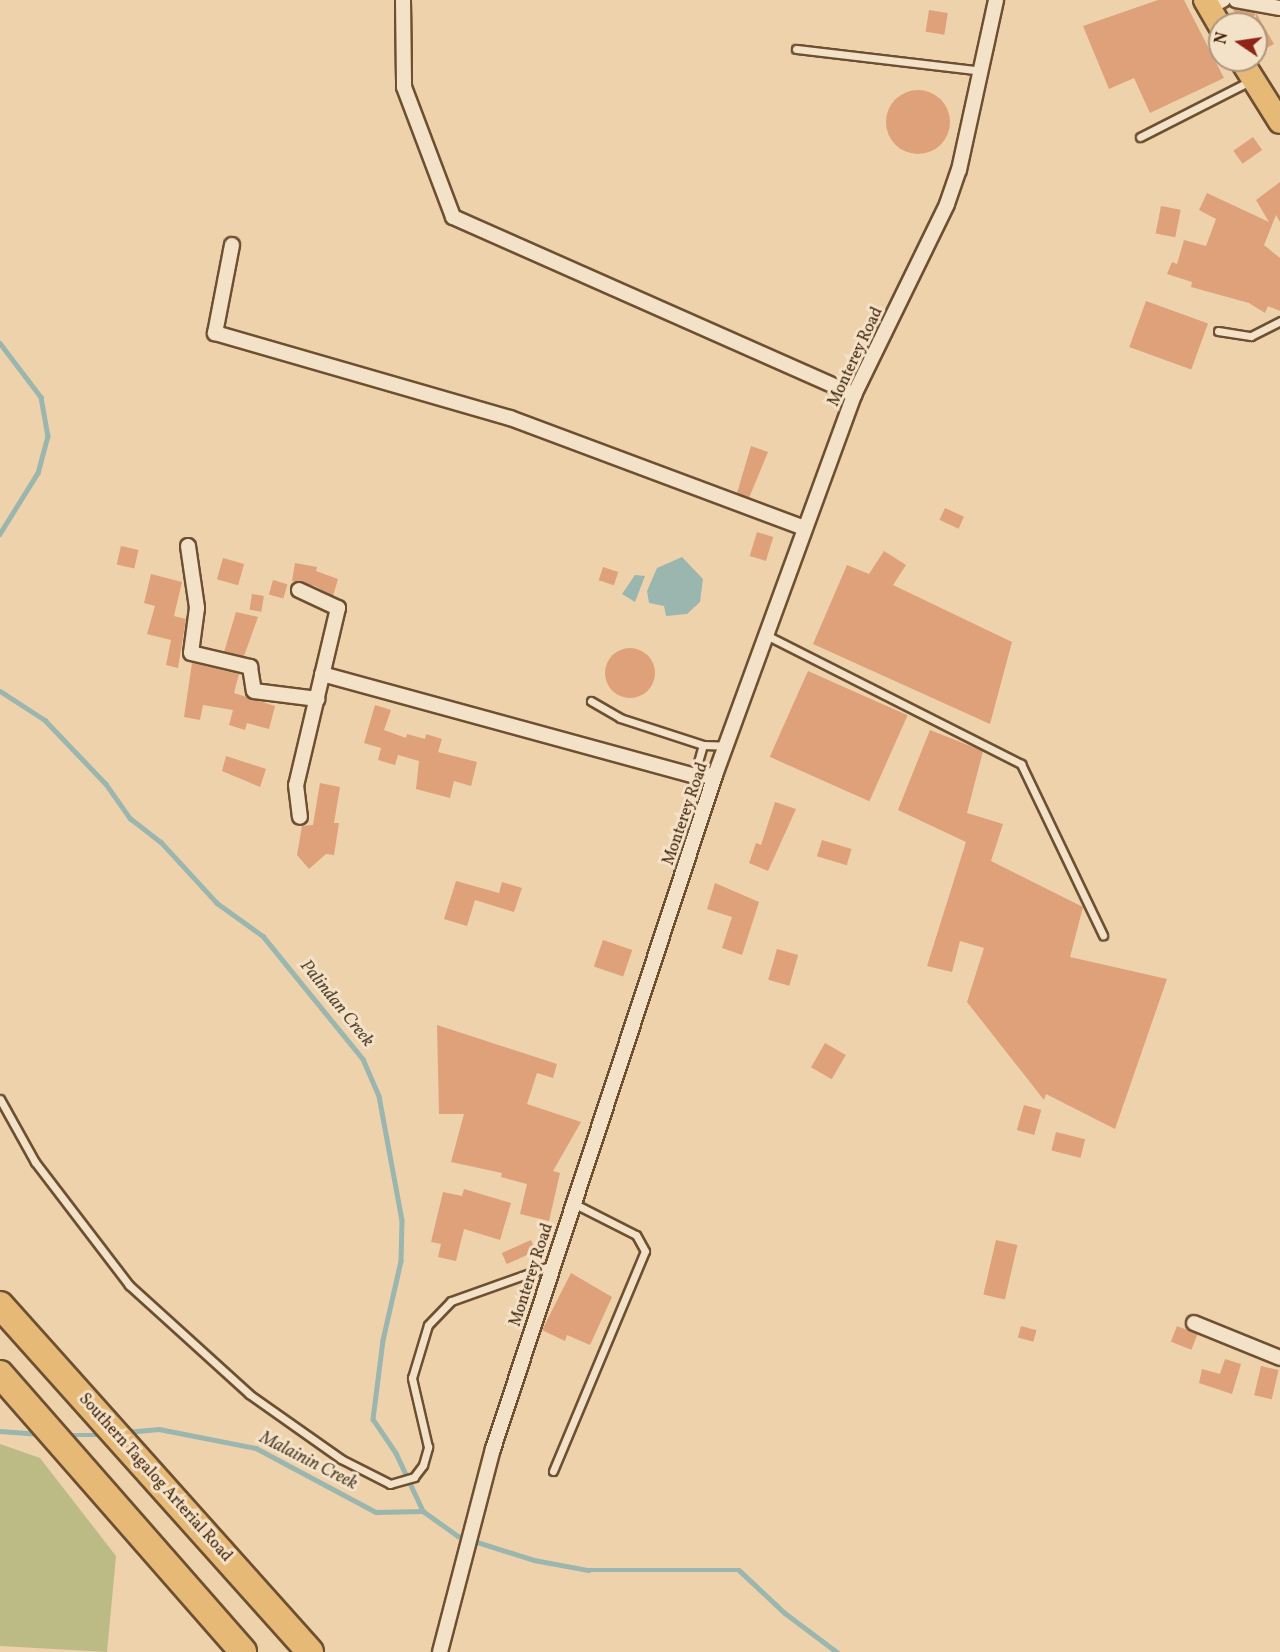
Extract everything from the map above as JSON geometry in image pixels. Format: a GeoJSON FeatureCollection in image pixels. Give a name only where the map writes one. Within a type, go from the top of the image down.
{"type":"FeatureCollection","features":[{"type":"Feature","properties":{"kind":"highway","name":"Southern Tagalog Arterial Road"},"geometry":{"type":"LineString","coordinates":[[0,1305],[310,1652]]}},
{"type":"Feature","properties":{"kind":"highway"},"geometry":{"type":"LineString","coordinates":[[0,1374],[243,1652]]}},
{"type":"Feature","properties":{"kind":"main road"},"geometry":{"type":"LineString","coordinates":[[1248,72],[1280,122]]}},
{"type":"Feature","properties":{"kind":"street"},"geometry":{"type":"LineString","coordinates":[[403,0],[404,87],[453,218],[854,395]]}},
{"type":"Feature","properties":{"kind":"street","name":"Monterey Road"},"geometry":{"type":"LineString","coordinates":[[440,1652],[493,1449],[715,775],[854,395],[947,204],[959,170],[996,0]]}},
{"type":"Feature","properties":{"kind":"street"},"geometry":{"type":"LineString","coordinates":[[1236,0],[1280,8]]}},
{"type":"Feature","properties":{"kind":"street"},"geometry":{"type":"LineString","coordinates":[[232,244],[215,333],[510,418],[804,528]]}},
{"type":"Feature","properties":{"kind":"street"},"geometry":{"type":"LineString","coordinates":[[188,546],[197,608],[192,652],[250,667],[254,691],[316,699]]}},
{"type":"Feature","properties":{"kind":"street"},"geometry":{"type":"LineString","coordinates":[[299,590],[338,608],[296,785],[300,817]]}},
{"type":"Feature","properties":{"kind":"street"},"geometry":{"type":"LineString","coordinates":[[322,674],[694,776],[715,775]]}},
{"type":"Feature","properties":{"kind":"street"},"geometry":{"type":"LineString","coordinates":[[1194,1323],[1280,1358]]}},
{"type":"Feature","properties":{"kind":"lane"},"geometry":{"type":"LineString","coordinates":[[796,49],[982,71]]}},
{"type":"Feature","properties":{"kind":"lane"},"geometry":{"type":"LineString","coordinates":[[1140,137],[1253,80]]}},
{"type":"Feature","properties":{"kind":"lane"},"geometry":{"type":"LineString","coordinates":[[1218,331],[1251,336],[1280,321]]}},
{"type":"Feature","properties":{"kind":"lane"},"geometry":{"type":"LineString","coordinates":[[766,635],[1021,764],[1103,935]]}},
{"type":"Feature","properties":{"kind":"lane"},"geometry":{"type":"LineString","coordinates":[[591,701],[620,718],[703,745],[726,746]]}},
{"type":"Feature","properties":{"kind":"lane"},"geometry":{"type":"LineString","coordinates":[[694,776],[703,745]]}},
{"type":"Feature","properties":{"kind":"lane"},"geometry":{"type":"LineString","coordinates":[[0,1099],[35,1162],[129,1285],[249,1394],[341,1459],[390,1484],[400,1483],[414,1477],[423,1466],[428,1447],[412,1378],[428,1325],[451,1301],[552,1265]]}},
{"type":"Feature","properties":{"kind":"lane"},"geometry":{"type":"LineString","coordinates":[[554,1471],[645,1251],[636,1235],[573,1203]]}},
{"type":"Feature","properties":{"kind":"shaded area"},"geometry":{"type":"Polygon","coordinates":[[[0,1444],[40,1458],[116,1556],[107,1652],[0,1646],[0,1444]]]}},
{"type":"Feature","properties":{"kind":"water"},"geometry":{"type":"Polygon","coordinates":[[[682,557],[703,579],[700,602],[687,614],[666,616],[664,606],[649,603],[647,591],[657,568],[682,557]]]}},
{"type":"Feature","properties":{"kind":"water"},"geometry":{"type":"Polygon","coordinates":[[[635,575],[645,576],[635,602],[622,594],[635,575]]]}},
{"type":"Feature","properties":{"kind":"building"},"geometry":{"type":"Polygon","coordinates":[[[1158,0],[1184,0],[1208,47],[1208,72],[1221,72],[1224,78],[1150,113],[1134,78],[1109,89],[1083,26],[1158,0]]]}},
{"type":"Feature","properties":{"kind":"building"},"geometry":{"type":"Polygon","coordinates":[[[1232,8],[1254,12],[1234,12],[1232,8]]]}},
{"type":"Feature","properties":{"kind":"building"},"geometry":{"type":"Polygon","coordinates":[[[929,10],[948,13],[944,35],[926,32],[929,10]]]}},
{"type":"Feature","properties":{"kind":"building"},"geometry":{"type":"Polygon","coordinates":[[[1268,34],[1274,44],[1268,47],[1268,34]]]}},
{"type":"Feature","properties":{"kind":"building"},"geometry":{"type":"Polygon","coordinates":[[[918,90],[930,92],[941,99],[948,110],[950,122],[948,134],[941,145],[930,152],[918,154],[906,152],[895,145],[888,134],[886,122],[888,110],[895,99],[906,92],[918,90]]]}},
{"type":"Feature","properties":{"kind":"building"},"geometry":{"type":"Polygon","coordinates":[[[1253,137],[1262,150],[1243,164],[1233,151],[1253,137]]]}},
{"type":"Feature","properties":{"kind":"building"},"geometry":{"type":"Polygon","coordinates":[[[1280,182],[1280,222],[1276,215],[1264,245],[1280,258],[1280,311],[1268,306],[1265,313],[1249,303],[1191,287],[1192,282],[1167,274],[1172,262],[1177,264],[1184,240],[1206,246],[1216,219],[1199,210],[1207,193],[1269,222],[1256,200],[1280,182]]]}},
{"type":"Feature","properties":{"kind":"building"},"geometry":{"type":"Polygon","coordinates":[[[1161,206],[1181,210],[1175,237],[1156,233],[1161,206]]]}},
{"type":"Feature","properties":{"kind":"building"},"geometry":{"type":"Polygon","coordinates":[[[1146,301],[1208,324],[1191,370],[1129,347],[1146,301]]]}},
{"type":"Feature","properties":{"kind":"building"},"geometry":{"type":"Polygon","coordinates":[[[751,446],[768,452],[749,498],[737,493],[751,446]]]}},
{"type":"Feature","properties":{"kind":"building"},"geometry":{"type":"Polygon","coordinates":[[[945,508],[964,517],[959,529],[940,520],[945,508]]]}},
{"type":"Feature","properties":{"kind":"building"},"geometry":{"type":"Polygon","coordinates":[[[757,532],[773,537],[766,561],[750,556],[757,532]]]}},
{"type":"Feature","properties":{"kind":"building"},"geometry":{"type":"Polygon","coordinates":[[[121,546],[139,550],[134,569],[117,565],[121,546]]]}},
{"type":"Feature","properties":{"kind":"building"},"geometry":{"type":"Polygon","coordinates":[[[884,551],[906,565],[893,585],[1012,642],[990,724],[813,644],[847,565],[869,574],[884,551]]]}},
{"type":"Feature","properties":{"kind":"building"},"geometry":{"type":"Polygon","coordinates":[[[223,558],[244,564],[238,585],[217,579],[223,558]]]}},
{"type":"Feature","properties":{"kind":"building"},"geometry":{"type":"Polygon","coordinates":[[[295,563],[317,567],[316,571],[338,579],[333,596],[315,586],[292,581],[295,563]]]}},
{"type":"Feature","properties":{"kind":"building"},"geometry":{"type":"Polygon","coordinates":[[[603,567],[618,572],[614,585],[599,580],[603,567]]]}},
{"type":"Feature","properties":{"kind":"building"},"geometry":{"type":"Polygon","coordinates":[[[151,574],[182,582],[174,616],[186,619],[178,668],[166,665],[171,640],[147,634],[155,606],[144,603],[151,574]]]}},
{"type":"Feature","properties":{"kind":"building"},"geometry":{"type":"Polygon","coordinates":[[[273,580],[287,584],[283,599],[269,594],[273,580]]]}},
{"type":"Feature","properties":{"kind":"building"},"geometry":{"type":"Polygon","coordinates":[[[252,594],[264,596],[261,612],[249,610],[252,594]]]}},
{"type":"Feature","properties":{"kind":"building"},"geometry":{"type":"Polygon","coordinates":[[[236,612],[258,617],[244,656],[224,652],[236,612]]]}},
{"type":"Feature","properties":{"kind":"building"},"geometry":{"type":"Polygon","coordinates":[[[635,648],[648,655],[654,663],[654,683],[648,691],[640,697],[625,698],[612,691],[606,683],[605,668],[612,655],[620,649],[635,648]]]}},
{"type":"Feature","properties":{"kind":"building"},"geometry":{"type":"Polygon","coordinates":[[[192,663],[239,674],[234,693],[275,706],[269,729],[247,723],[245,730],[229,725],[233,710],[203,705],[200,720],[184,717],[192,663]]]}},
{"type":"Feature","properties":{"kind":"building"},"geometry":{"type":"Polygon","coordinates":[[[808,671],[908,715],[869,801],[770,757],[808,671]]]}},
{"type":"Feature","properties":{"kind":"building"},"geometry":{"type":"Polygon","coordinates":[[[375,705],[391,710],[384,730],[406,738],[407,734],[425,739],[426,734],[442,739],[438,752],[477,762],[471,786],[454,781],[450,798],[416,789],[419,761],[398,755],[395,765],[378,760],[381,748],[364,743],[375,705]]]}},
{"type":"Feature","properties":{"kind":"building"},"geometry":{"type":"Polygon","coordinates":[[[930,730],[983,751],[967,813],[1003,824],[991,861],[1083,907],[1070,957],[1167,979],[1115,1129],[1046,1094],[1044,1100],[967,1002],[984,948],[960,941],[952,972],[927,966],[966,842],[898,810],[930,730]]]}},
{"type":"Feature","properties":{"kind":"building"},"geometry":{"type":"Polygon","coordinates":[[[226,756],[266,769],[260,787],[222,771],[226,756]]]}},
{"type":"Feature","properties":{"kind":"building"},"geometry":{"type":"Polygon","coordinates":[[[320,783],[340,787],[334,823],[339,823],[334,855],[326,854],[309,869],[297,855],[302,826],[313,825],[320,783]]]}},
{"type":"Feature","properties":{"kind":"building"},"geometry":{"type":"Polygon","coordinates":[[[775,802],[796,809],[768,871],[749,863],[756,843],[761,845],[775,802]]]}},
{"type":"Feature","properties":{"kind":"building"},"geometry":{"type":"Polygon","coordinates":[[[822,840],[852,849],[847,865],[817,856],[822,840]]]}},
{"type":"Feature","properties":{"kind":"building"},"geometry":{"type":"Polygon","coordinates":[[[456,881],[499,893],[502,882],[522,888],[514,912],[475,900],[467,926],[444,919],[456,881]]]}},
{"type":"Feature","properties":{"kind":"building"},"geometry":{"type":"Polygon","coordinates":[[[715,883],[759,902],[742,955],[722,948],[732,917],[707,909],[715,883]]]}},
{"type":"Feature","properties":{"kind":"building"},"geometry":{"type":"Polygon","coordinates":[[[603,940],[632,950],[623,977],[594,966],[603,940]]]}},
{"type":"Feature","properties":{"kind":"building"},"geometry":{"type":"Polygon","coordinates":[[[777,949],[798,955],[789,986],[768,980],[777,949]]]}},
{"type":"Feature","properties":{"kind":"building"},"geometry":{"type":"Polygon","coordinates":[[[437,1025],[557,1064],[553,1078],[537,1073],[527,1104],[581,1122],[553,1171],[560,1173],[549,1221],[520,1214],[527,1184],[501,1177],[502,1173],[451,1162],[464,1114],[439,1114],[437,1025]]]}},
{"type":"Feature","properties":{"kind":"building"},"geometry":{"type":"Polygon","coordinates":[[[825,1043],[846,1055],[832,1079],[811,1067],[825,1043]]]}},
{"type":"Feature","properties":{"kind":"building"},"geometry":{"type":"Polygon","coordinates":[[[1024,1105],[1041,1110],[1034,1135],[1017,1130],[1024,1105]]]}},
{"type":"Feature","properties":{"kind":"building"},"geometry":{"type":"Polygon","coordinates":[[[1056,1132],[1085,1139],[1081,1158],[1051,1150],[1056,1132]]]}},
{"type":"Feature","properties":{"kind":"building"},"geometry":{"type":"Polygon","coordinates":[[[464,1189],[511,1203],[500,1240],[464,1229],[456,1261],[438,1257],[441,1244],[431,1242],[443,1192],[462,1196],[464,1189]]]}},
{"type":"Feature","properties":{"kind":"building"},"geometry":{"type":"Polygon","coordinates":[[[531,1240],[536,1251],[507,1264],[502,1253],[531,1240]]]}},
{"type":"Feature","properties":{"kind":"building"},"geometry":{"type":"Polygon","coordinates":[[[996,1240],[1017,1245],[1005,1300],[983,1295],[996,1240]]]}},
{"type":"Feature","properties":{"kind":"building"},"geometry":{"type":"Polygon","coordinates":[[[571,1273],[612,1297],[590,1345],[567,1335],[565,1341],[542,1330],[571,1273]]]}},
{"type":"Feature","properties":{"kind":"building"},"geometry":{"type":"Polygon","coordinates":[[[1021,1326],[1036,1330],[1033,1342],[1018,1338],[1021,1326]]]}},
{"type":"Feature","properties":{"kind":"building"},"geometry":{"type":"Polygon","coordinates":[[[1177,1326],[1198,1334],[1191,1350],[1171,1342],[1177,1326]]]}},
{"type":"Feature","properties":{"kind":"building"},"geometry":{"type":"Polygon","coordinates":[[[1225,1359],[1241,1364],[1232,1394],[1199,1383],[1202,1369],[1220,1374],[1225,1359]]]}},
{"type":"Feature","properties":{"kind":"building"},"geometry":{"type":"Polygon","coordinates":[[[1261,1366],[1279,1370],[1272,1399],[1254,1395],[1261,1366]]]}},
{"type":"Feature","properties":{"kind":"waterway","name":"Palindan Creek"},"geometry":{"type":"LineString","coordinates":[[0,343],[41,397],[48,436],[38,473],[0,534]]}},
{"type":"Feature","properties":{"kind":"waterway","name":"Palindan Creek"},"geometry":{"type":"LineString","coordinates":[[0,691],[45,720],[106,784],[130,818],[161,842],[217,903],[263,936],[363,1059],[379,1096],[402,1220],[401,1261],[383,1340],[373,1419],[396,1453],[423,1511],[458,1536],[534,1560],[588,1570],[739,1570],[785,1613],[837,1652]]}},
{"type":"Feature","properties":{"kind":"waterway","name":"Malainin Creek"},"geometry":{"type":"LineString","coordinates":[[126,1432],[159,1429],[256,1448],[376,1512],[423,1511]]}},
{"type":"Feature","properties":{"kind":"waterway","name":"Malainin Creek"},"geometry":{"type":"LineString","coordinates":[[0,1431],[40,1434]]}},
{"type":"Feature","properties":{"kind":"waterway","name":"Malainin Creek"},"geometry":{"type":"LineString","coordinates":[[66,1435],[103,1435]]}}]}
